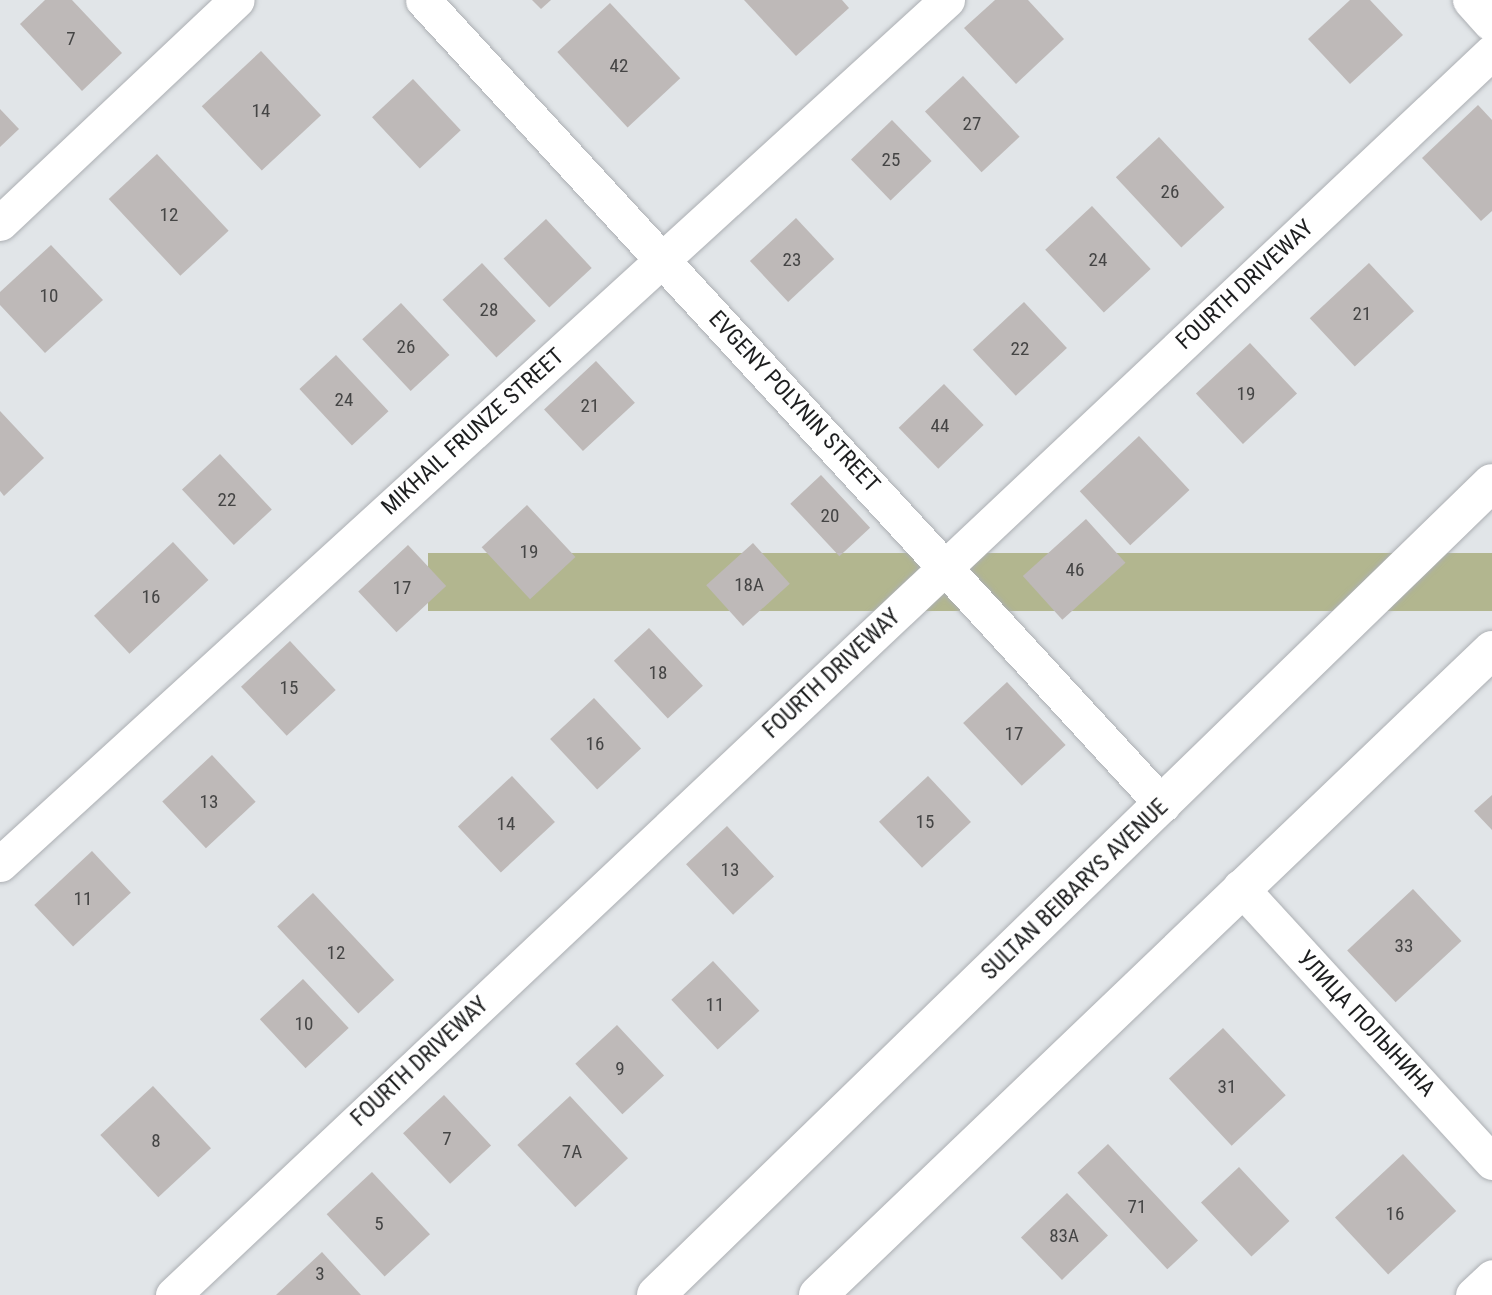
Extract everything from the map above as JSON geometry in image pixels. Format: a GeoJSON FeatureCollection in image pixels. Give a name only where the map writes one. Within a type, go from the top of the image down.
{"type":"FeatureCollection","features":[{"type":"Feature","properties":{"kind":"main road"},"geometry":{"type":"LineString","coordinates":[[1472,0],[1492,22]]}},
{"type":"Feature","properties":{"kind":"main road","name":"SULTAN BEIBARYS AVENUE"},"geometry":{"type":"LineString","coordinates":[[656,1295],[1163,805],[1492,482]]}},
{"type":"Feature","properties":{"kind":"main road"},"geometry":{"type":"LineString","coordinates":[[818,1295],[1240,887],[1492,650]]}},
{"type":"Feature","properties":{"kind":"street"},"geometry":{"type":"LineString","coordinates":[[0,223],[237,0]]}},
{"type":"Feature","properties":{"kind":"street","name":"EVGENY POLYNIN STREET"},"geometry":{"type":"LineString","coordinates":[[423,0],[1163,805]]}},
{"type":"Feature","properties":{"kind":"street","name":"MIKHAIL FRUNZE STREET"},"geometry":{"type":"LineString","coordinates":[[0,864],[947,0]]}},
{"type":"Feature","properties":{"kind":"street","name":"FOURTH DRIVEWAY"},"geometry":{"type":"LineString","coordinates":[[173,1295],[1492,52]]}},
{"type":"Feature","properties":{"kind":"street","name":"УЛИЦА ПОЛЫНИНА"},"geometry":{"type":"LineString","coordinates":[[1240,887],[1492,1161]]}},
{"type":"Feature","properties":{"kind":"street"},"geometry":{"type":"LineString","coordinates":[[1473,1295],[1492,1277]]}},
{"type":"Feature","properties":{"kind":"green space"},"geometry":{"type":"Polygon","coordinates":[[[428,553],[1492,553],[1492,611],[428,611],[428,553]]]}},
{"type":"Feature","properties":{"kind":"building"},"geometry":{"type":"Polygon","coordinates":[[[45,0],[72,0],[122,53],[82,91],[20,24],[45,0]]]}},
{"type":"Feature","properties":{"kind":"building"},"geometry":{"type":"Polygon","coordinates":[[[532,0],[551,0],[541,9],[532,0]]]}},
{"type":"Feature","properties":{"kind":"building"},"geometry":{"type":"Polygon","coordinates":[[[744,0],[842,0],[849,8],[796,56],[744,0]]]}},
{"type":"Feature","properties":{"kind":"building"},"geometry":{"type":"Polygon","coordinates":[[[995,0],[1028,0],[1064,39],[1016,84],[964,28],[995,0]]]}},
{"type":"Feature","properties":{"kind":"building"},"geometry":{"type":"Polygon","coordinates":[[[1350,0],[1370,0],[1403,35],[1350,84],[1308,39],[1350,0]]]}},
{"type":"Feature","properties":{"kind":"building"},"geometry":{"type":"Polygon","coordinates":[[[610,3],[680,78],[628,127],[557,52],[610,3]]]}},
{"type":"Feature","properties":{"kind":"building"},"geometry":{"type":"Polygon","coordinates":[[[261,51],[321,115],[262,171],[202,106],[261,51]]]}},
{"type":"Feature","properties":{"kind":"building"},"geometry":{"type":"Polygon","coordinates":[[[963,76],[1020,137],[982,172],[925,111],[963,76]]]}},
{"type":"Feature","properties":{"kind":"building"},"geometry":{"type":"Polygon","coordinates":[[[413,79],[461,130],[420,168],[372,117],[413,79]]]}},
{"type":"Feature","properties":{"kind":"building"},"geometry":{"type":"Polygon","coordinates":[[[1478,105],[1492,120],[1492,211],[1481,221],[1422,158],[1478,105]]]}},
{"type":"Feature","properties":{"kind":"building"},"geometry":{"type":"Polygon","coordinates":[[[0,109],[19,129],[0,147],[0,109]]]}},
{"type":"Feature","properties":{"kind":"building"},"geometry":{"type":"Polygon","coordinates":[[[892,120],[932,161],[891,201],[851,160],[892,120]]]}},
{"type":"Feature","properties":{"kind":"building"},"geometry":{"type":"Polygon","coordinates":[[[1159,137],[1224,207],[1181,247],[1116,177],[1159,137]]]}},
{"type":"Feature","properties":{"kind":"building"},"geometry":{"type":"Polygon","coordinates":[[[157,154],[229,231],[180,276],[109,199],[157,154]]]}},
{"type":"Feature","properties":{"kind":"building"},"geometry":{"type":"Polygon","coordinates":[[[1092,206],[1151,269],[1104,313],[1045,250],[1092,206]]]}},
{"type":"Feature","properties":{"kind":"building"},"geometry":{"type":"Polygon","coordinates":[[[796,218],[834,259],[788,302],[750,261],[796,218]]]}},
{"type":"Feature","properties":{"kind":"building"},"geometry":{"type":"Polygon","coordinates":[[[546,219],[592,268],[549,308],[504,259],[546,219]]]}},
{"type":"Feature","properties":{"kind":"building"},"geometry":{"type":"Polygon","coordinates":[[[51,245],[103,300],[45,353],[0,305],[0,292],[51,245]]]}},
{"type":"Feature","properties":{"kind":"building"},"geometry":{"type":"Polygon","coordinates":[[[482,263],[536,321],[496,358],[443,300],[482,263]]]}},
{"type":"Feature","properties":{"kind":"building"},"geometry":{"type":"Polygon","coordinates":[[[1369,263],[1414,311],[1355,367],[1310,318],[1369,263]]]}},
{"type":"Feature","properties":{"kind":"building"},"geometry":{"type":"Polygon","coordinates":[[[1024,302],[1067,348],[1016,396],[973,350],[1024,302]]]}},
{"type":"Feature","properties":{"kind":"building"},"geometry":{"type":"Polygon","coordinates":[[[401,303],[449,355],[411,391],[362,339],[401,303]]]}},
{"type":"Feature","properties":{"kind":"building"},"geometry":{"type":"Polygon","coordinates":[[[1250,343],[1297,393],[1243,444],[1196,393],[1250,343]]]}},
{"type":"Feature","properties":{"kind":"building"},"geometry":{"type":"Polygon","coordinates":[[[336,355],[389,411],[352,445],[299,389],[336,355]]]}},
{"type":"Feature","properties":{"kind":"building"},"geometry":{"type":"Polygon","coordinates":[[[596,361],[635,403],[583,451],[544,409],[596,361]]]}},
{"type":"Feature","properties":{"kind":"building"},"geometry":{"type":"Polygon","coordinates":[[[944,384],[984,425],[938,469],[899,428],[944,384]]]}},
{"type":"Feature","properties":{"kind":"building"},"geometry":{"type":"Polygon","coordinates":[[[0,411],[44,458],[4,496],[0,491],[0,411]]]}},
{"type":"Feature","properties":{"kind":"building"},"geometry":{"type":"Polygon","coordinates":[[[1139,436],[1189,490],[1130,545],[1080,491],[1139,436]]]}},
{"type":"Feature","properties":{"kind":"building"},"geometry":{"type":"Polygon","coordinates":[[[220,454],[272,510],[234,545],[182,489],[220,454]]]}},
{"type":"Feature","properties":{"kind":"building"},"geometry":{"type":"Polygon","coordinates":[[[821,475],[870,528],[839,556],[790,504],[821,475]]]}},
{"type":"Feature","properties":{"kind":"building"},"geometry":{"type":"Polygon","coordinates":[[[527,505],[575,557],[530,599],[482,547],[527,505]]]}},
{"type":"Feature","properties":{"kind":"building"},"geometry":{"type":"Polygon","coordinates":[[[1086,519],[1125,563],[1062,620],[1023,576],[1086,519]]]}},
{"type":"Feature","properties":{"kind":"building"},"geometry":{"type":"Polygon","coordinates":[[[173,542],[208,580],[129,654],[94,616],[173,542]]]}},
{"type":"Feature","properties":{"kind":"building"},"geometry":{"type":"Polygon","coordinates":[[[753,543],[790,584],[743,626],[706,585],[753,543]]]}},
{"type":"Feature","properties":{"kind":"building"},"geometry":{"type":"Polygon","coordinates":[[[408,545],[446,586],[396,632],[358,591],[408,545]]]}},
{"type":"Feature","properties":{"kind":"building"},"geometry":{"type":"Polygon","coordinates":[[[649,628],[703,686],[668,719],[614,661],[649,628]]]}},
{"type":"Feature","properties":{"kind":"building"},"geometry":{"type":"Polygon","coordinates":[[[290,641],[336,690],[287,736],[241,687],[290,641]]]}},
{"type":"Feature","properties":{"kind":"building"},"geometry":{"type":"Polygon","coordinates":[[[1007,682],[1066,745],[1022,786],[963,723],[1007,682]]]}},
{"type":"Feature","properties":{"kind":"building"},"geometry":{"type":"Polygon","coordinates":[[[594,698],[641,748],[597,789],[550,739],[594,698]]]}},
{"type":"Feature","properties":{"kind":"building"},"geometry":{"type":"Polygon","coordinates":[[[212,755],[256,802],[206,848],[162,801],[212,755]]]}},
{"type":"Feature","properties":{"kind":"building"},"geometry":{"type":"Polygon","coordinates":[[[512,776],[555,822],[501,873],[458,826],[512,776]]]}},
{"type":"Feature","properties":{"kind":"building"},"geometry":{"type":"Polygon","coordinates":[[[928,776],[971,822],[922,868],[879,822],[928,776]]]}},
{"type":"Feature","properties":{"kind":"building"},"geometry":{"type":"Polygon","coordinates":[[[1492,795],[1492,830],[1474,811],[1492,795]]]}},
{"type":"Feature","properties":{"kind":"building"},"geometry":{"type":"Polygon","coordinates":[[[727,826],[774,876],[733,915],[686,864],[727,826]]]}},
{"type":"Feature","properties":{"kind":"building"},"geometry":{"type":"Polygon","coordinates":[[[92,851],[131,893],[73,947],[34,905],[92,851]]]}},
{"type":"Feature","properties":{"kind":"building"},"geometry":{"type":"Polygon","coordinates":[[[1413,889],[1461,941],[1396,1002],[1347,950],[1413,889]]]}},
{"type":"Feature","properties":{"kind":"building"},"geometry":{"type":"Polygon","coordinates":[[[313,893],[394,980],[358,1013],[277,926],[313,893]]]}},
{"type":"Feature","properties":{"kind":"building"},"geometry":{"type":"Polygon","coordinates":[[[713,961],[759,1011],[718,1050],[671,1000],[713,961]]]}},
{"type":"Feature","properties":{"kind":"building"},"geometry":{"type":"Polygon","coordinates":[[[303,979],[349,1028],[306,1068],[260,1019],[303,979]]]}},
{"type":"Feature","properties":{"kind":"building"},"geometry":{"type":"Polygon","coordinates":[[[617,1025],[664,1075],[622,1114],[575,1064],[617,1025]]]}},
{"type":"Feature","properties":{"kind":"building"},"geometry":{"type":"Polygon","coordinates":[[[1223,1028],[1286,1095],[1232,1146],[1169,1078],[1223,1028]]]}},
{"type":"Feature","properties":{"kind":"building"},"geometry":{"type":"Polygon","coordinates":[[[153,1086],[211,1148],[158,1197],[100,1135],[153,1086]]]}},
{"type":"Feature","properties":{"kind":"building"},"geometry":{"type":"Polygon","coordinates":[[[444,1095],[491,1145],[450,1184],[403,1133],[444,1095]]]}},
{"type":"Feature","properties":{"kind":"building"},"geometry":{"type":"Polygon","coordinates":[[[570,1096],[628,1158],[575,1207],[517,1145],[570,1096]]]}},
{"type":"Feature","properties":{"kind":"building"},"geometry":{"type":"Polygon","coordinates":[[[1108,1144],[1198,1241],[1167,1269],[1077,1173],[1108,1144]]]}},
{"type":"Feature","properties":{"kind":"building"},"geometry":{"type":"Polygon","coordinates":[[[1403,1154],[1456,1211],[1388,1274],[1335,1217],[1403,1154]]]}},
{"type":"Feature","properties":{"kind":"building"},"geometry":{"type":"Polygon","coordinates":[[[1239,1167],[1289,1221],[1251,1257],[1201,1202],[1239,1167]]]}},
{"type":"Feature","properties":{"kind":"building"},"geometry":{"type":"Polygon","coordinates":[[[372,1172],[430,1234],[385,1276],[327,1214],[372,1172]]]}},
{"type":"Feature","properties":{"kind":"building"},"geometry":{"type":"Polygon","coordinates":[[[1067,1193],[1108,1235],[1062,1280],[1021,1237],[1067,1193]]]}},
{"type":"Feature","properties":{"kind":"building"},"geometry":{"type":"Polygon","coordinates":[[[322,1252],[361,1295],[276,1295],[322,1252]]]}}]}
